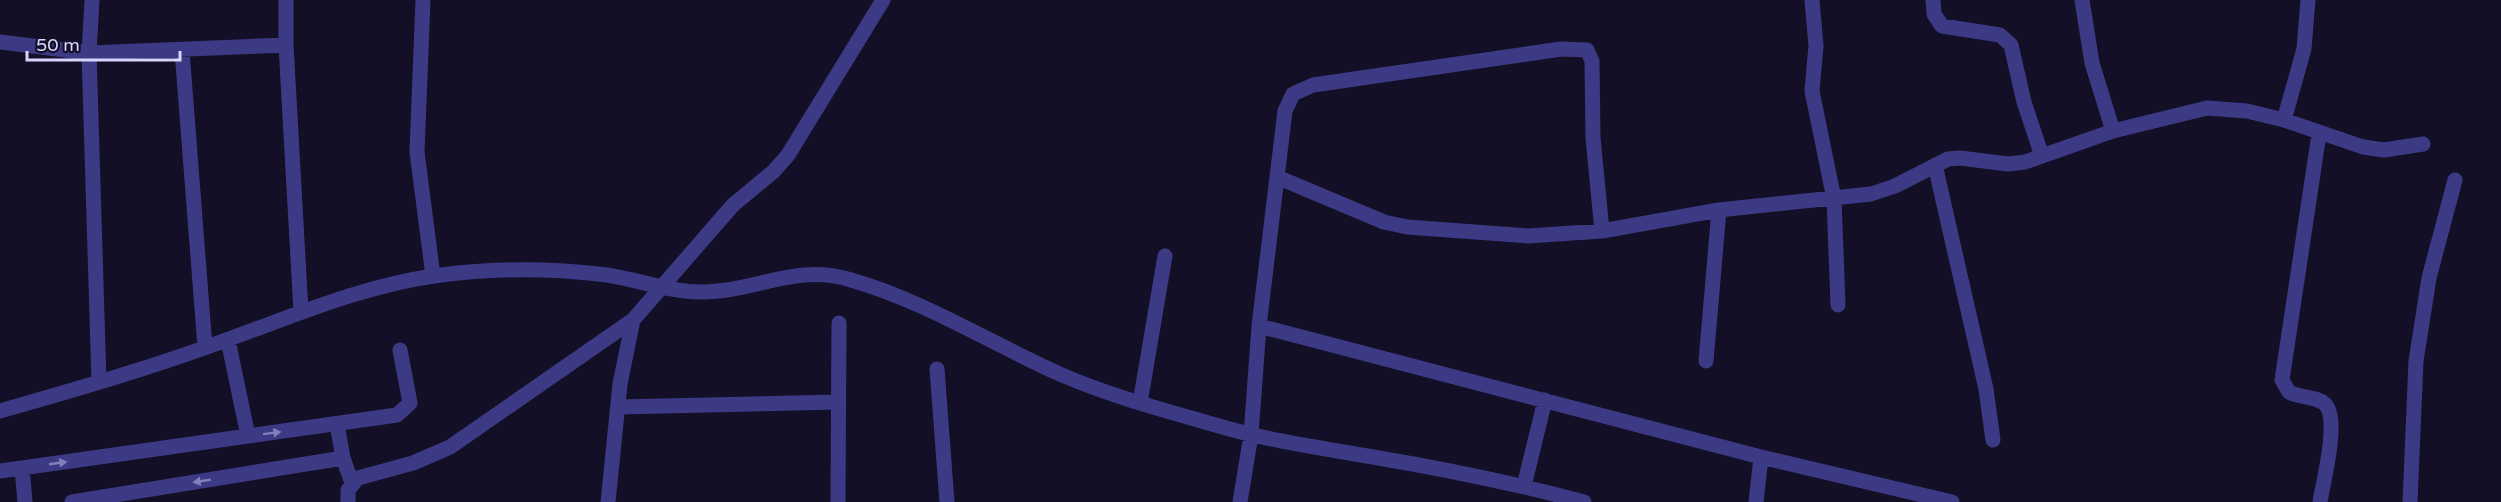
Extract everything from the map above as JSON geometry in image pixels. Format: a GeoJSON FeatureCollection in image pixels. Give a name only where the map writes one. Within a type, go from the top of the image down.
{"type":"FeatureCollection","features":[{"type":"Feature","properties":{"kind":"street"},"geometry":{"type":"LineString","coordinates":[[92,0],[89,53],[99,382]]}},
{"type":"Feature","properties":{"kind":"street"},"geometry":{"type":"LineString","coordinates":[[286,0],[286,45],[301,312]]}},
{"type":"Feature","properties":{"kind":"street"},"geometry":{"type":"LineString","coordinates":[[423,0],[417,152],[433,276]]}},
{"type":"Feature","properties":{"kind":"street"},"geometry":{"type":"LineString","coordinates":[[352,483],[358,478],[413,463],[450,447],[633,320],[733,205],[774,171],[788,155],[883,0]]}},
{"type":"Feature","properties":{"kind":"street"},"geometry":{"type":"LineString","coordinates":[[1812,0],[1816,46],[1812,91],[1814,110],[1834,199],[1838,305]]}},
{"type":"Feature","properties":{"kind":"street"},"geometry":{"type":"LineString","coordinates":[[1933,0],[1934,14],[1942,26],[2000,35],[2011,45],[2024,102],[2042,156]]}},
{"type":"Feature","properties":{"kind":"street"},"geometry":{"type":"LineString","coordinates":[[2082,0],[2092,63],[2113,131]]}},
{"type":"Feature","properties":{"kind":"street"},"geometry":{"type":"LineString","coordinates":[[2284,120],[2304,49],[2308,0]]}},
{"type":"Feature","properties":{"kind":"street"},"geometry":{"type":"LineString","coordinates":[[0,42],[89,53],[286,45]]}},
{"type":"Feature","properties":{"kind":"street"},"geometry":{"type":"LineString","coordinates":[[1241,495],[1251,435],[1259,326],[1285,111],[1293,94],[1302,89],[1578,48],[1587,50],[1592,62],[1593,138],[1602,231]]}},
{"type":"Feature","properties":{"kind":"street"},"geometry":{"type":"LineString","coordinates":[[182,51],[205,347]]}},
{"type":"Feature","properties":{"kind":"street"},"geometry":{"type":"LineString","coordinates":[[1277,177],[1384,222],[1407,227],[1528,236],[1602,231],[1719,210],[1871,194],[1895,186],[1935,165],[1960,158],[2008,164],[2042,156],[2113,131],[2206,108],[2247,111],[2284,120],[2319,134],[2384,150],[2423,144]]}},
{"type":"Feature","properties":{"kind":"street"},"geometry":{"type":"LineString","coordinates":[[2319,134],[2282,380],[2289,392],[2325,404],[2331,418],[2320,502]]}},
{"type":"Feature","properties":{"kind":"street"},"geometry":{"type":"LineString","coordinates":[[1935,165],[1986,389],[1993,440]]}},
{"type":"Feature","properties":{"kind":"street"},"geometry":{"type":"LineString","coordinates":[[2410,502],[2416,362],[2429,278],[2455,180]]}},
{"type":"Feature","properties":{"kind":"street"},"geometry":{"type":"LineString","coordinates":[[1706,361],[1719,210]]}},
{"type":"Feature","properties":{"kind":"street"},"geometry":{"type":"LineString","coordinates":[[1140,403],[1165,256]]}},
{"type":"Feature","properties":{"kind":"street"},"geometry":{"type":"LineString","coordinates":[[0,411],[228,340],[301,312],[376,289],[433,276],[496,271],[563,272],[611,276],[705,292],[795,274],[824,274],[848,278],[893,294],[1065,376],[1140,403],[1251,435],[1524,486],[1584,502]]}},
{"type":"Feature","properties":{"kind":"street"},"geometry":{"type":"LineString","coordinates":[[608,502],[620,384],[633,320]]}},
{"type":"Feature","properties":{"kind":"street"},"geometry":{"type":"LineString","coordinates":[[838,502],[839,323]]}},
{"type":"Feature","properties":{"kind":"street"},"geometry":{"type":"LineString","coordinates":[[1259,326],[1761,457],[1947,501]]}},
{"type":"Feature","properties":{"kind":"street"},"geometry":{"type":"LineString","coordinates":[[228,340],[248,436]]}},
{"type":"Feature","properties":{"kind":"street"},"geometry":{"type":"LineString","coordinates":[[0,471],[397,415],[407,409],[410,403],[400,350]]}},
{"type":"Feature","properties":{"kind":"street"},"geometry":{"type":"LineString","coordinates":[[937,369],[947,502]]}},
{"type":"Feature","properties":{"kind":"street"},"geometry":{"type":"LineString","coordinates":[[1524,486],[1545,400]]}},
{"type":"Feature","properties":{"kind":"street"},"geometry":{"type":"LineString","coordinates":[[618,407],[838,402]]}},
{"type":"Feature","properties":{"kind":"street"},"geometry":{"type":"LineString","coordinates":[[337,424],[343,458],[352,483],[348,502]]}},
{"type":"Feature","properties":{"kind":"street"},"geometry":{"type":"LineString","coordinates":[[1756,502],[1761,457]]}},
{"type":"Feature","properties":{"kind":"street"},"geometry":{"type":"LineString","coordinates":[[72,502],[343,458]]}},
{"type":"Feature","properties":{"kind":"street"},"geometry":{"type":"LineString","coordinates":[[22,468],[25,502]]}}]}
